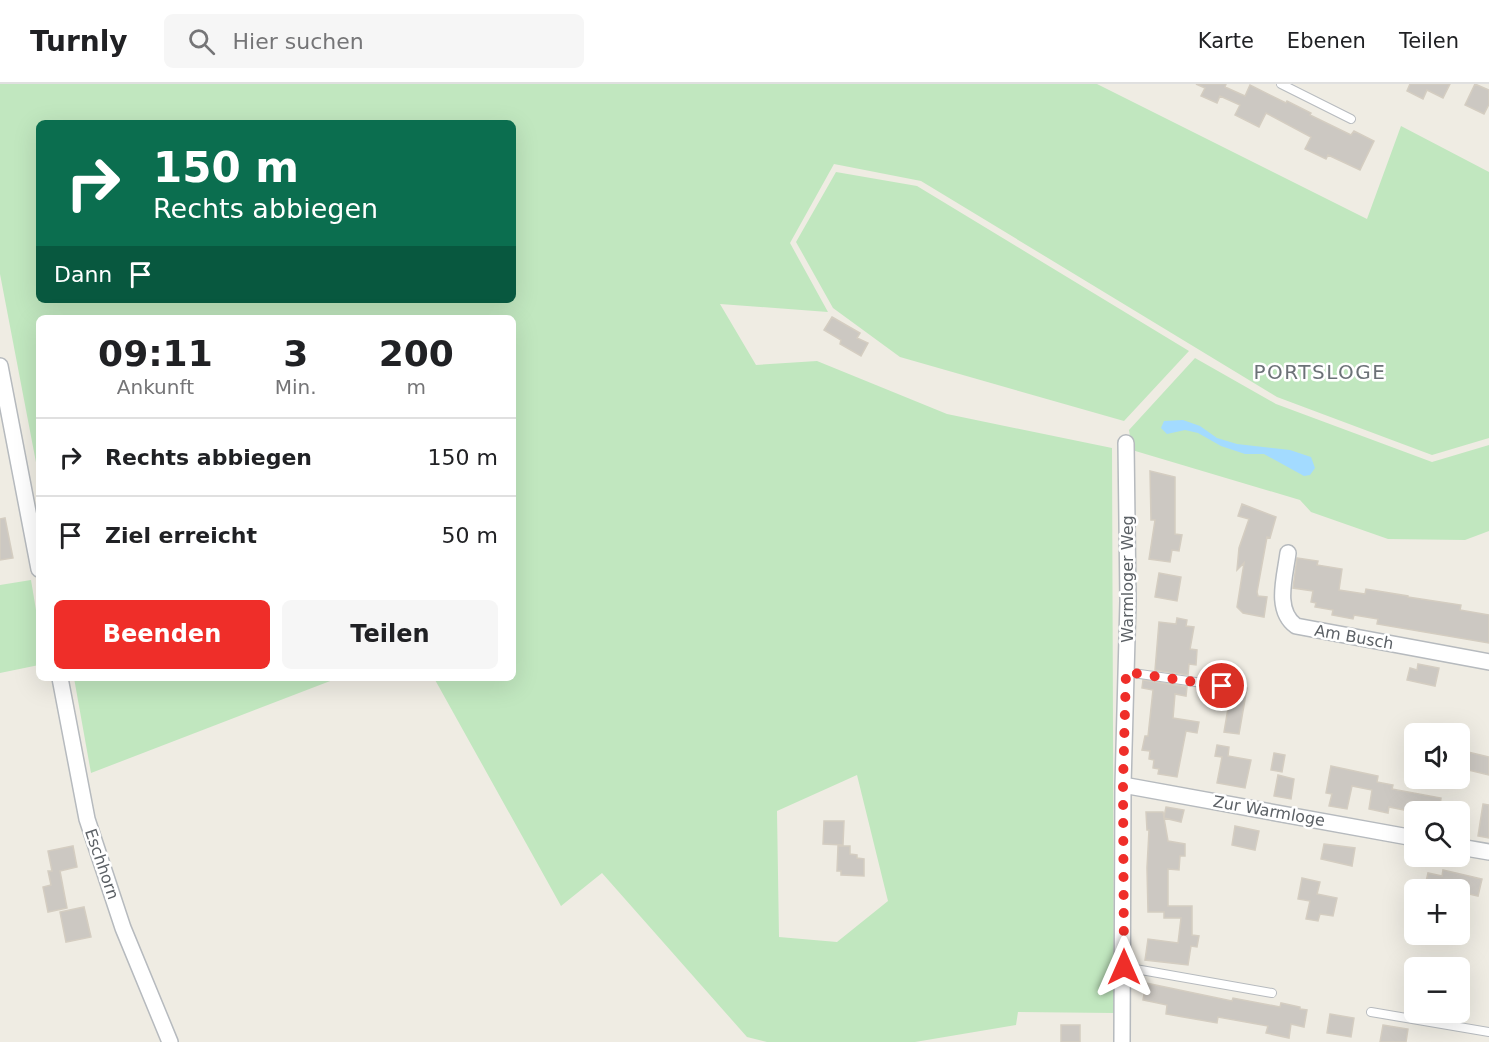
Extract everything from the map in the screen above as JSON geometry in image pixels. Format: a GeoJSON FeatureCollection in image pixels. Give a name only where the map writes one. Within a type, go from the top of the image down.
{"type":"FeatureCollection","features":[{"type":"Feature","properties":{"kind":"street"},"geometry":{"type":"LineString","coordinates":[[0,366],[36,553]]}},
{"type":"Feature","properties":{"kind":"street","name":"Warmloger Weg"},"geometry":{"type":"LineString","coordinates":[[1122,1042],[1123,784],[1128,601],[1126,443]]}},
{"type":"Feature","properties":{"kind":"street","name":"Am Busch"},"geometry":{"type":"LineString","coordinates":[[1288,553],[1282,595],[1288,620],[1296,626],[1489,662]]}},
{"type":"Feature","properties":{"kind":"street","name":"Eschhorn"},"geometry":{"type":"LineString","coordinates":[[61,681],[87,819],[123,928],[170,1042]]}},
{"type":"Feature","properties":{"kind":"street","name":"Zur Warmloge"},"geometry":{"type":"LineString","coordinates":[[1123,784],[1404,836]]}},
{"type":"Feature","properties":{"kind":"street"},"geometry":{"type":"LineString","coordinates":[[1470,849],[1489,852]]}},
{"type":"Feature","properties":{"kind":"lane"},"geometry":{"type":"LineString","coordinates":[[1281,84],[1352,119]]}},
{"type":"Feature","properties":{"kind":"lane"},"geometry":{"type":"LineString","coordinates":[[1126,672],[1222,686]]}},
{"type":"Feature","properties":{"kind":"lane"},"geometry":{"type":"LineString","coordinates":[[1124,967],[1272,993]]}},
{"type":"Feature","properties":{"kind":"lane"},"geometry":{"type":"LineString","coordinates":[[1371,1012],[1489,1032]]}},
{"type":"Feature","properties":{"kind":"green space"},"geometry":{"type":"Polygon","coordinates":[[[0,84],[1097,84],[1367,219],[1401,126],[1489,172],[1489,438],[1432,455],[1277,397],[921,181],[834,164],[790,243],[828,312],[720,304],[756,365],[817,361],[947,414],[1112,448],[1114,1013],[1018,1012],[1016,1025],[915,1042],[767,1042],[747,1037],[602,873],[561,906],[436,681],[516,681],[516,315],[36,315],[36,462],[0,274],[0,84]],[[857,775],[777,811],[779,937],[837,942],[888,901],[857,775]]]}},
{"type":"Feature","properties":{"kind":"green space"},"geometry":{"type":"Polygon","coordinates":[[[836,172],[917,186],[1189,351],[1124,421],[900,357],[833,308],[796,242],[836,172]]]}},
{"type":"Feature","properties":{"kind":"green space"},"geometry":{"type":"Polygon","coordinates":[[[1195,358],[1276,404],[1432,462],[1489,445],[1489,531],[1465,540],[1388,539],[1311,512],[1300,500],[1132,450],[1129,430],[1195,358]]]}},
{"type":"Feature","properties":{"kind":"green space"},"geometry":{"type":"Polygon","coordinates":[[[31,580],[36,610],[36,666],[0,673],[0,585],[31,580]]]}},
{"type":"Feature","properties":{"kind":"green space"},"geometry":{"type":"Polygon","coordinates":[[[75,681],[330,681],[91,773],[75,681]]]}},
{"type":"Feature","properties":{"kind":"water"},"geometry":{"type":"Polygon","coordinates":[[[1183,420],[1200,426],[1217,438],[1237,444],[1290,450],[1311,457],[1315,468],[1310,475],[1304,476],[1264,454],[1245,454],[1221,446],[1198,433],[1185,430],[1167,434],[1161,428],[1164,421],[1183,420]]]}},
{"type":"Feature","properties":{"kind":"building"},"geometry":{"type":"Polygon","coordinates":[[[1196,84],[1226,84],[1225,87],[1245,96],[1250,85],[1286,103],[1287,101],[1351,135],[1354,131],[1374,141],[1360,170],[1328,155],[1326,159],[1305,149],[1311,137],[1266,113],[1259,127],[1235,115],[1240,105],[1220,96],[1217,103],[1201,96],[1205,88],[1196,84]]]}},
{"type":"Feature","properties":{"kind":"building"},"geometry":{"type":"Polygon","coordinates":[[[1410,84],[1450,84],[1443,98],[1427,90],[1423,99],[1407,91],[1410,84]]]}},
{"type":"Feature","properties":{"kind":"building"},"geometry":{"type":"Polygon","coordinates":[[[1475,84],[1489,90],[1489,104],[1484,114],[1465,105],[1475,84]]]}},
{"type":"Feature","properties":{"kind":"building"},"geometry":{"type":"Polygon","coordinates":[[[832,317],[860,333],[857,338],[868,343],[861,356],[840,344],[841,340],[824,330],[832,317]]]}},
{"type":"Feature","properties":{"kind":"building"},"geometry":{"type":"Polygon","coordinates":[[[1150,471],[1175,477],[1175,534],[1182,535],[1179,551],[1172,550],[1170,562],[1149,559],[1155,520],[1151,520],[1150,471]]]}},
{"type":"Feature","properties":{"kind":"building"},"geometry":{"type":"Polygon","coordinates":[[[1242,504],[1276,517],[1270,538],[1267,537],[1257,592],[1258,596],[1267,597],[1264,617],[1243,613],[1237,607],[1244,563],[1237,570],[1239,548],[1249,519],[1238,516],[1242,504]]]}},
{"type":"Feature","properties":{"kind":"building"},"geometry":{"type":"Polygon","coordinates":[[[5,518],[13,558],[0,560],[0,519],[5,518]]]}},
{"type":"Feature","properties":{"kind":"building"},"geometry":{"type":"Polygon","coordinates":[[[1297,558],[1318,561],[1317,565],[1342,569],[1339,590],[1365,594],[1366,589],[1408,596],[1461,605],[1460,610],[1489,615],[1489,643],[1377,624],[1378,619],[1354,615],[1353,619],[1332,615],[1333,610],[1315,607],[1316,603],[1311,602],[1313,591],[1293,588],[1297,558]]]}},
{"type":"Feature","properties":{"kind":"building"},"geometry":{"type":"Polygon","coordinates":[[[1159,573],[1181,577],[1177,601],[1155,597],[1159,573]]]}},
{"type":"Feature","properties":{"kind":"building"},"geometry":{"type":"Polygon","coordinates":[[[1177,618],[1187,620],[1186,626],[1194,627],[1190,649],[1197,650],[1196,665],[1189,664],[1188,675],[1155,670],[1159,622],[1176,624],[1177,618]]]}},
{"type":"Feature","properties":{"kind":"building"},"geometry":{"type":"Polygon","coordinates":[[[1418,664],[1439,668],[1435,686],[1407,680],[1410,668],[1417,670],[1418,664]]]}},
{"type":"Feature","properties":{"kind":"building"},"geometry":{"type":"Polygon","coordinates":[[[1143,680],[1187,687],[1186,696],[1175,694],[1173,718],[1199,722],[1197,733],[1186,731],[1177,777],[1158,774],[1159,769],[1153,768],[1154,760],[1149,759],[1150,751],[1142,750],[1145,736],[1148,736],[1153,690],[1142,688],[1143,680]]]}},
{"type":"Feature","properties":{"kind":"building"},"geometry":{"type":"Polygon","coordinates":[[[1232,685],[1247,688],[1239,734],[1224,732],[1232,685]]]}},
{"type":"Feature","properties":{"kind":"building"},"geometry":{"type":"Polygon","coordinates":[[[1217,745],[1229,747],[1228,756],[1251,760],[1245,788],[1217,783],[1222,757],[1215,756],[1217,745]]]}},
{"type":"Feature","properties":{"kind":"building"},"geometry":{"type":"Polygon","coordinates":[[[1470,752],[1489,757],[1489,775],[1470,770],[1470,752]]]}},
{"type":"Feature","properties":{"kind":"building"},"geometry":{"type":"Polygon","coordinates":[[[1274,753],[1285,755],[1282,772],[1271,770],[1274,753]]]}},
{"type":"Feature","properties":{"kind":"building"},"geometry":{"type":"Polygon","coordinates":[[[1331,766],[1378,776],[1377,782],[1393,785],[1392,789],[1441,798],[1441,801],[1404,801],[1404,810],[1389,807],[1388,813],[1369,809],[1372,790],[1352,786],[1347,809],[1329,806],[1332,794],[1326,793],[1331,766]]]}},
{"type":"Feature","properties":{"kind":"building"},"geometry":{"type":"Polygon","coordinates":[[[1278,775],[1294,779],[1291,799],[1274,796],[1278,775]]]}},
{"type":"Feature","properties":{"kind":"building"},"geometry":{"type":"Polygon","coordinates":[[[1483,804],[1489,805],[1489,838],[1478,836],[1483,804]]]}},
{"type":"Feature","properties":{"kind":"building"},"geometry":{"type":"Polygon","coordinates":[[[1166,807],[1184,810],[1181,822],[1164,818],[1168,841],[1185,844],[1185,856],[1180,856],[1179,870],[1168,869],[1168,906],[1192,906],[1192,935],[1199,936],[1197,947],[1191,946],[1188,965],[1145,960],[1148,939],[1178,943],[1181,918],[1164,918],[1164,912],[1148,912],[1149,830],[1147,830],[1146,812],[1163,812],[1164,817],[1166,807]]]}},
{"type":"Feature","properties":{"kind":"building"},"geometry":{"type":"Polygon","coordinates":[[[824,821],[844,821],[843,845],[823,844],[824,821]]]}},
{"type":"Feature","properties":{"kind":"building"},"geometry":{"type":"Polygon","coordinates":[[[1235,826],[1259,831],[1255,850],[1232,845],[1235,826]]]}},
{"type":"Feature","properties":{"kind":"building"},"geometry":{"type":"Polygon","coordinates":[[[1324,844],[1355,848],[1352,866],[1321,859],[1324,844]]]}},
{"type":"Feature","properties":{"kind":"building"},"geometry":{"type":"Polygon","coordinates":[[[73,846],[77,867],[60,871],[67,908],[48,912],[43,887],[51,885],[48,871],[52,871],[48,851],[73,846]]]}},
{"type":"Feature","properties":{"kind":"building"},"geometry":{"type":"Polygon","coordinates":[[[838,846],[850,846],[850,854],[864,859],[864,876],[841,875],[841,871],[837,871],[838,846]]]}},
{"type":"Feature","properties":{"kind":"building"},"geometry":{"type":"Polygon","coordinates":[[[1443,870],[1482,879],[1478,896],[1470,894],[1470,879],[1427,879],[1428,873],[1442,876],[1443,870]]]}},
{"type":"Feature","properties":{"kind":"building"},"geometry":{"type":"Polygon","coordinates":[[[1302,878],[1320,882],[1317,894],[1337,898],[1333,916],[1320,914],[1318,921],[1306,919],[1310,901],[1298,899],[1302,878]]]}},
{"type":"Feature","properties":{"kind":"building"},"geometry":{"type":"Polygon","coordinates":[[[84,907],[91,937],[66,942],[60,912],[84,907]]]}},
{"type":"Feature","properties":{"kind":"building"},"geometry":{"type":"Polygon","coordinates":[[[1146,983],[1232,1001],[1233,998],[1280,1007],[1281,1003],[1300,1007],[1300,1009],[1307,1010],[1304,1027],[1291,1024],[1289,1038],[1266,1033],[1268,1026],[1218,1017],[1217,1023],[1166,1014],[1167,1005],[1143,1000],[1146,983]]]}},
{"type":"Feature","properties":{"kind":"building"},"geometry":{"type":"Polygon","coordinates":[[[1330,1014],[1354,1018],[1351,1037],[1327,1033],[1330,1014]]]}},
{"type":"Feature","properties":{"kind":"building"},"geometry":{"type":"Polygon","coordinates":[[[1061,1025],[1080,1025],[1080,1042],[1061,1042],[1061,1025]]]}},
{"type":"Feature","properties":{"kind":"building"},"geometry":{"type":"Polygon","coordinates":[[[1383,1025],[1408,1029],[1406,1042],[1380,1042],[1383,1025]]]}},
{"type":"Feature","properties":{"kind":"district","name":"PORTSLOGE"},"geometry":{"type":"Point","coordinates":[1320,372]}},
{"type":"Feature","properties":{"kind":"route"},"geometry":{"type":"LineString","coordinates":[[1124,967],[1123,784],[1126,672],[1222,686]]}}]}
